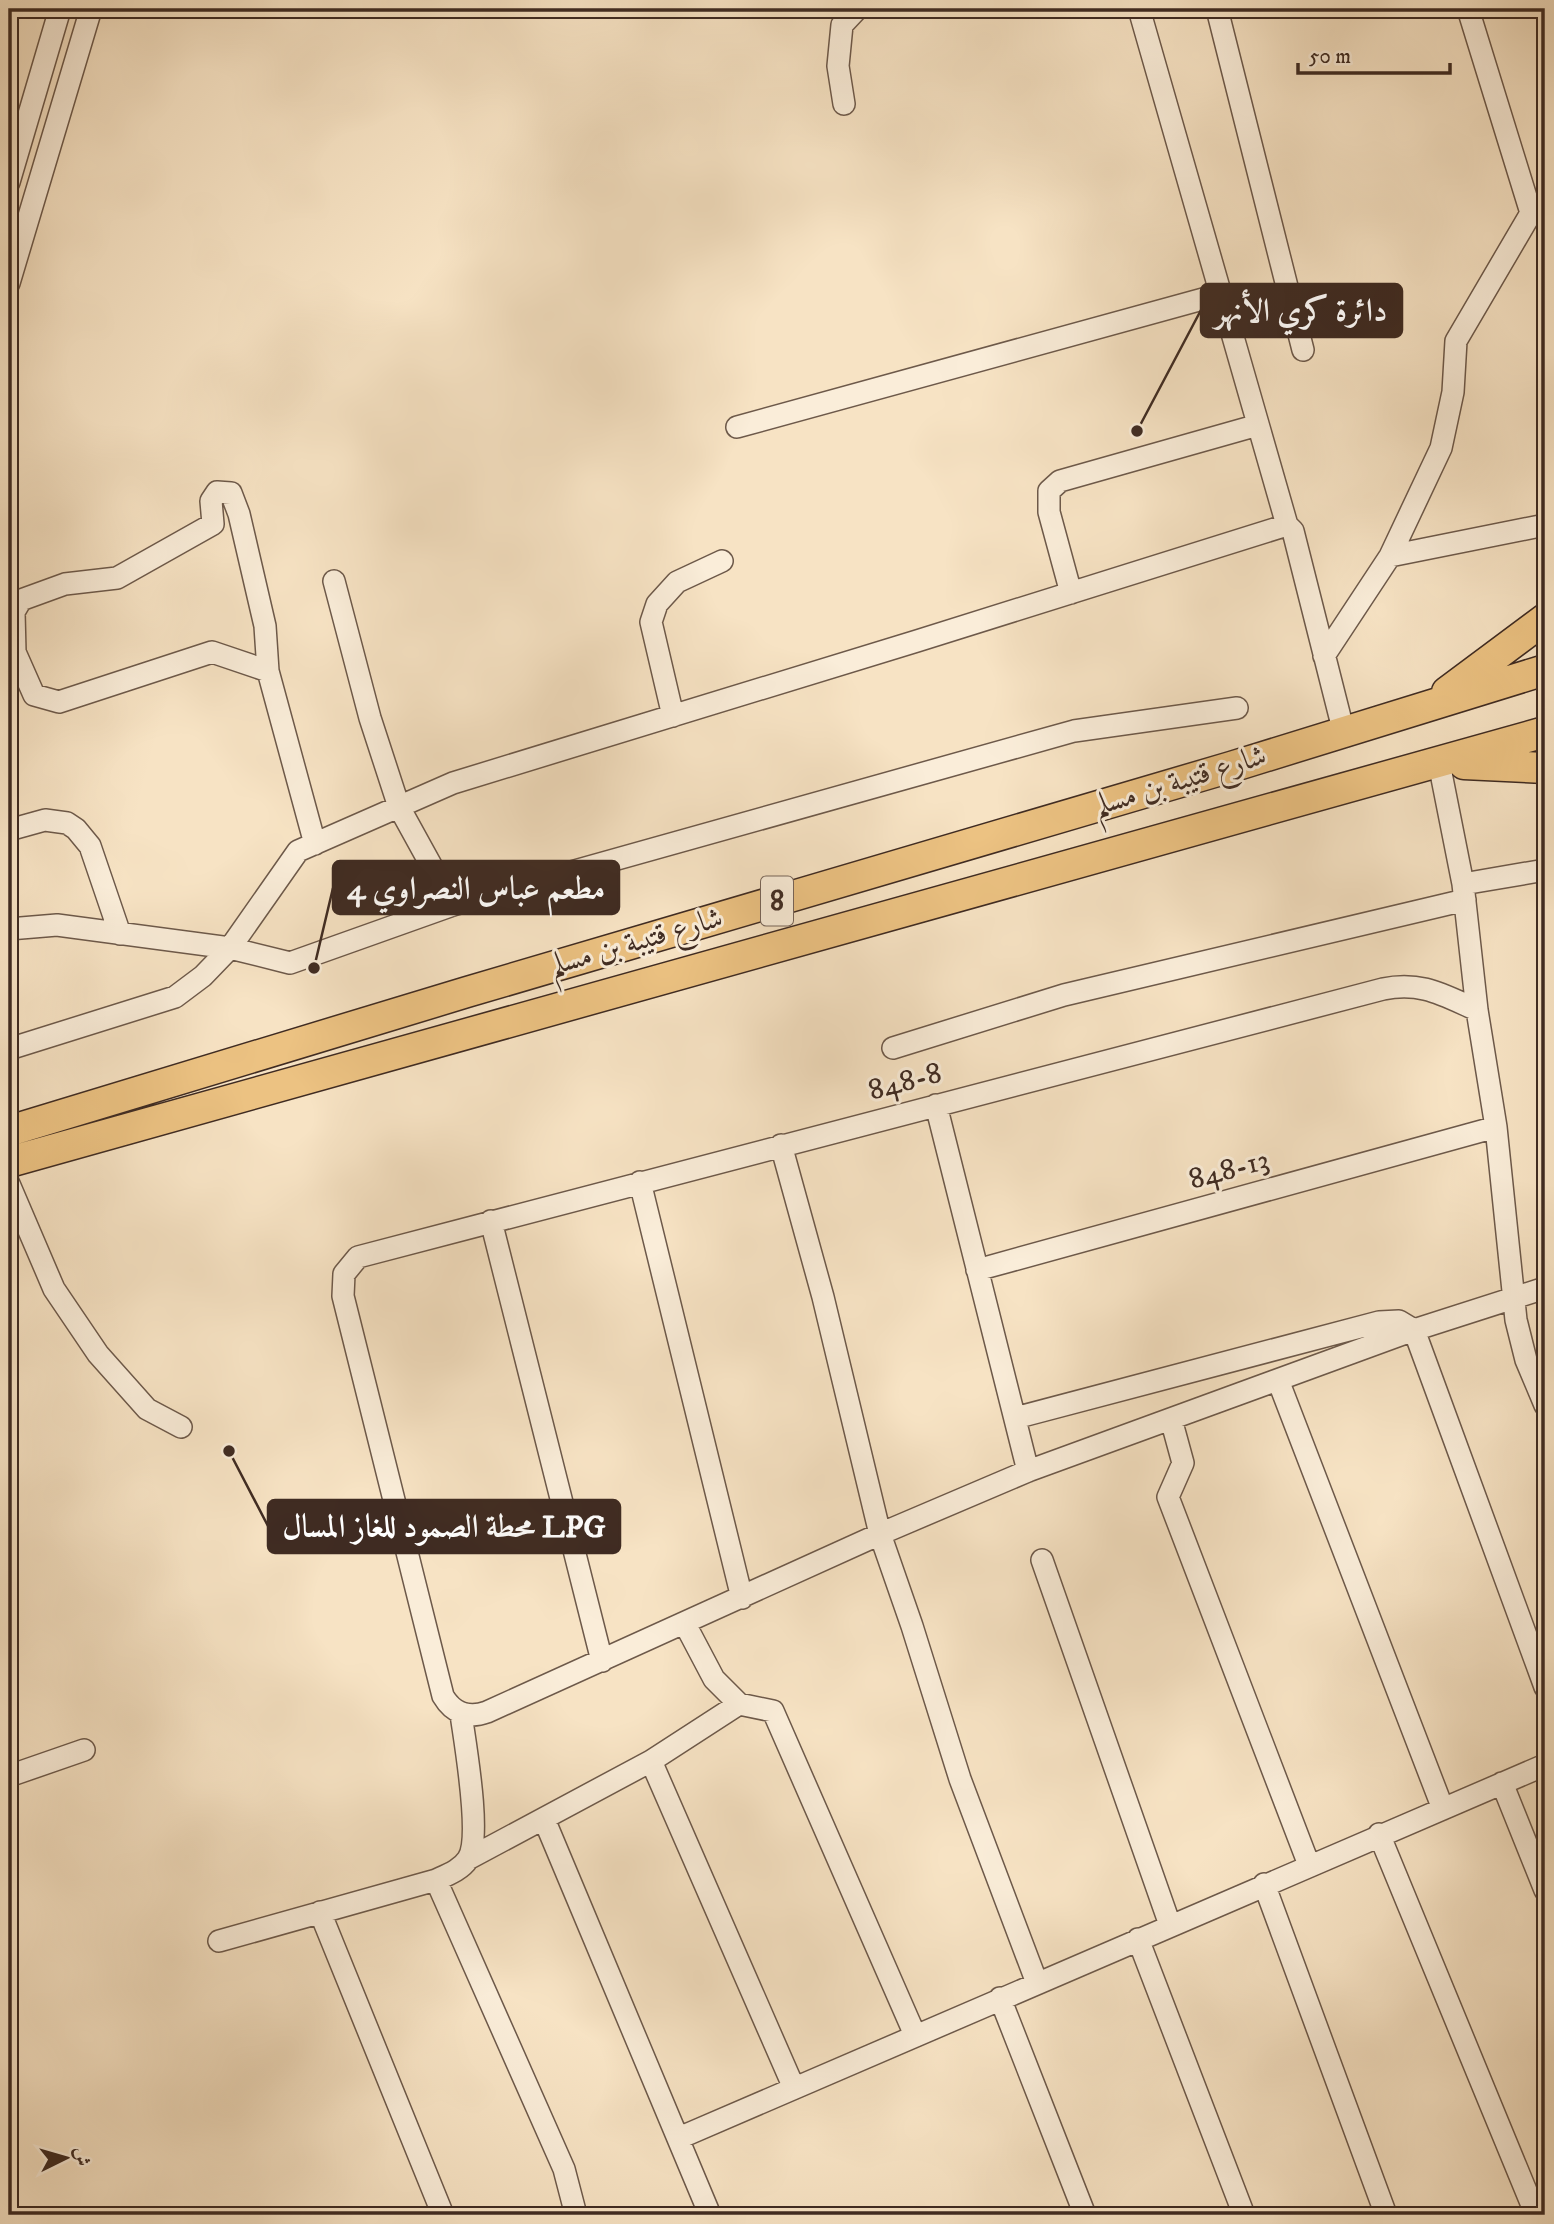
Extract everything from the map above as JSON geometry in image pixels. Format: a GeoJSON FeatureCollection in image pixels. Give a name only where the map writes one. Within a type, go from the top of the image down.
{"type":"FeatureCollection","features":[{"type":"Feature","properties":{"kind":"highway"},"geometry":{"type":"LineString","coordinates":[[1421,709],[1462,682],[1545,619]]}},
{"type":"Feature","properties":{"kind":"highway","name":"شارع قتيبة بن مسلم"},"geometry":{"type":"LineString","coordinates":[[9,1130],[1344,733],[1545,670]]}},
{"type":"Feature","properties":{"kind":"highway","name":"شارع قتيبة بن مسلم"},"geometry":{"type":"LineString","coordinates":[[9,1162],[1545,732]]}},
{"type":"Feature","properties":{"kind":"highway"},"geometry":{"type":"LineString","coordinates":[[1439,763],[1545,768]]}},
{"type":"Feature","properties":{"kind":"street"},"geometry":{"type":"LineString","coordinates":[[9,182],[60,9]]}},
{"type":"Feature","properties":{"kind":"street"},"geometry":{"type":"LineString","coordinates":[[9,283],[91,9]]}},
{"type":"Feature","properties":{"kind":"street"},"geometry":{"type":"LineString","coordinates":[[844,104],[838,66],[842,25],[858,9]]}},
{"type":"Feature","properties":{"kind":"street"},"geometry":{"type":"LineString","coordinates":[[1139,9],[1287,525],[1293,530],[1344,733]]}},
{"type":"Feature","properties":{"kind":"street"},"geometry":{"type":"LineString","coordinates":[[1217,9],[1303,350]]}},
{"type":"Feature","properties":{"kind":"street"},"geometry":{"type":"LineString","coordinates":[[1324,656],[1390,556],[1441,448],[1453,392],[1456,341],[1538,211],[1468,9]]}},
{"type":"Feature","properties":{"kind":"street"},"geometry":{"type":"LineString","coordinates":[[737,427],[1220,294]]}},
{"type":"Feature","properties":{"kind":"street"},"geometry":{"type":"LineString","coordinates":[[1071,593],[1049,512],[1049,491],[1060,481],[1258,425]]}},
{"type":"Feature","properties":{"kind":"street"},"geometry":{"type":"LineString","coordinates":[[268,671],[212,652],[59,702],[34,695],[15,652],[14,612],[21,600],[65,584],[117,578],[213,524],[211,501],[217,492],[231,493],[239,514],[265,626],[268,671],[315,844]]}},
{"type":"Feature","properties":{"kind":"street"},"geometry":{"type":"LineString","coordinates":[[9,1049],[175,997],[203,975],[229,948],[298,851],[453,783],[1287,525]]}},
{"type":"Feature","properties":{"kind":"street"},"geometry":{"type":"LineString","coordinates":[[1390,556],[1545,525]]}},
{"type":"Feature","properties":{"kind":"street"},"geometry":{"type":"LineString","coordinates":[[673,716],[651,622],[657,604],[677,582],[723,561]]}},
{"type":"Feature","properties":{"kind":"street"},"geometry":{"type":"LineString","coordinates":[[334,581],[370,718],[399,807],[453,905]]}},
{"type":"Feature","properties":{"kind":"street"},"geometry":{"type":"LineString","coordinates":[[9,929],[57,925],[229,948],[290,963],[453,905],[1073,731],[1237,708]]}},
{"type":"Feature","properties":{"kind":"street"},"geometry":{"type":"LineString","coordinates":[[1439,763],[1464,892],[1477,1010],[1496,1127],[1514,1300],[1526,1360],[1545,1405]]}},
{"type":"Feature","properties":{"kind":"street"},"geometry":{"type":"LineString","coordinates":[[9,830],[45,821],[67,824],[76,829],[90,846],[120,934]]}},
{"type":"Feature","properties":{"kind":"street"},"geometry":{"type":"LineString","coordinates":[[894,1048],[1063,995],[1545,870]]}},
{"type":"Feature","properties":{"kind":"street","name":"848-8"},"geometry":{"type":"LineString","coordinates":[[461,1714],[443,1696],[343,1296],[344,1274],[349,1264],[368,1253],[1396,986],[1425,987],[1477,1010]]}},
{"type":"Feature","properties":{"kind":"street"},"geometry":{"type":"LineString","coordinates":[[936,1105],[1028,1471]]}},
{"type":"Feature","properties":{"kind":"street","name":"848-13"},"geometry":{"type":"LineString","coordinates":[[977,1270],[1496,1127]]}},
{"type":"Feature","properties":{"kind":"street"},"geometry":{"type":"LineString","coordinates":[[781,1145],[823,1297],[880,1534],[961,1779],[1037,1983]]}},
{"type":"Feature","properties":{"kind":"street"},"geometry":{"type":"LineString","coordinates":[[640,1182],[742,1598]]}},
{"type":"Feature","properties":{"kind":"street"},"geometry":{"type":"LineString","coordinates":[[9,1184],[54,1289],[98,1354],[147,1409],[181,1427]]}},
{"type":"Feature","properties":{"kind":"street"},"geometry":{"type":"LineString","coordinates":[[491,1221],[602,1661]]}},
{"type":"Feature","properties":{"kind":"street"},"geometry":{"type":"LineString","coordinates":[[468,1859],[475,1835],[461,1714],[479,1715],[487,1712],[880,1534],[1028,1471],[1414,1330],[1545,1288]]}},
{"type":"Feature","properties":{"kind":"street"},"geometry":{"type":"LineString","coordinates":[[1015,1418],[1379,1322],[1399,1321],[1414,1330],[1545,1687]]}},
{"type":"Feature","properties":{"kind":"street"},"geometry":{"type":"LineString","coordinates":[[1278,1380],[1443,1809]]}},
{"type":"Feature","properties":{"kind":"street"},"geometry":{"type":"LineString","coordinates":[[1171,1419],[1183,1463],[1168,1497],[1309,1865]]}},
{"type":"Feature","properties":{"kind":"street"},"geometry":{"type":"LineString","coordinates":[[1041,1560],[1170,1925]]}},
{"type":"Feature","properties":{"kind":"street"},"geometry":{"type":"LineString","coordinates":[[685,1624],[714,1679],[739,1704],[773,1711],[915,2035]]}},
{"type":"Feature","properties":{"kind":"street"},"geometry":{"type":"LineString","coordinates":[[219,1941],[453,1873],[468,1859],[651,1761],[739,1704]]}},
{"type":"Feature","properties":{"kind":"street"},"geometry":{"type":"LineString","coordinates":[[9,1776],[85,1750]]}},
{"type":"Feature","properties":{"kind":"street"},"geometry":{"type":"LineString","coordinates":[[651,1761],[794,2088]]}},
{"type":"Feature","properties":{"kind":"street"},"geometry":{"type":"LineString","coordinates":[[679,2138],[1545,1765]]}},
{"type":"Feature","properties":{"kind":"street"},"geometry":{"type":"LineString","coordinates":[[1502,1783],[1545,1890]]}},
{"type":"Feature","properties":{"kind":"street"},"geometry":{"type":"LineString","coordinates":[[544,1819],[710,2215]]}},
{"type":"Feature","properties":{"kind":"street"},"geometry":{"type":"LineString","coordinates":[[1380,1834],[1536,2215]]}},
{"type":"Feature","properties":{"kind":"street"},"geometry":{"type":"LineString","coordinates":[[436,1880],[564,2169],[576,2215]]}},
{"type":"Feature","properties":{"kind":"street"},"geometry":{"type":"LineString","coordinates":[[1264,1884],[1386,2215]]}},
{"type":"Feature","properties":{"kind":"street"},"geometry":{"type":"LineString","coordinates":[[320,1912],[443,2215]]}},
{"type":"Feature","properties":{"kind":"street"},"geometry":{"type":"LineString","coordinates":[[1138,1939],[1244,2215]]}},
{"type":"Feature","properties":{"kind":"street"},"geometry":{"type":"LineString","coordinates":[[1000,1998],[1084,2215]]}},
{"type":"Feature","properties":{"kind":"place","name":"دائرة كري الأنهر"},"geometry":{"type":"Point","coordinates":[1137,431]}},
{"type":"Feature","properties":{"kind":"place","name":"مطعم عباس النصراوي 4"},"geometry":{"type":"Point","coordinates":[314,968]}},
{"type":"Feature","properties":{"kind":"place","name":"محطة الصمود للغاز المسال LPG"},"geometry":{"type":"Point","coordinates":[229,1451]}}]}
